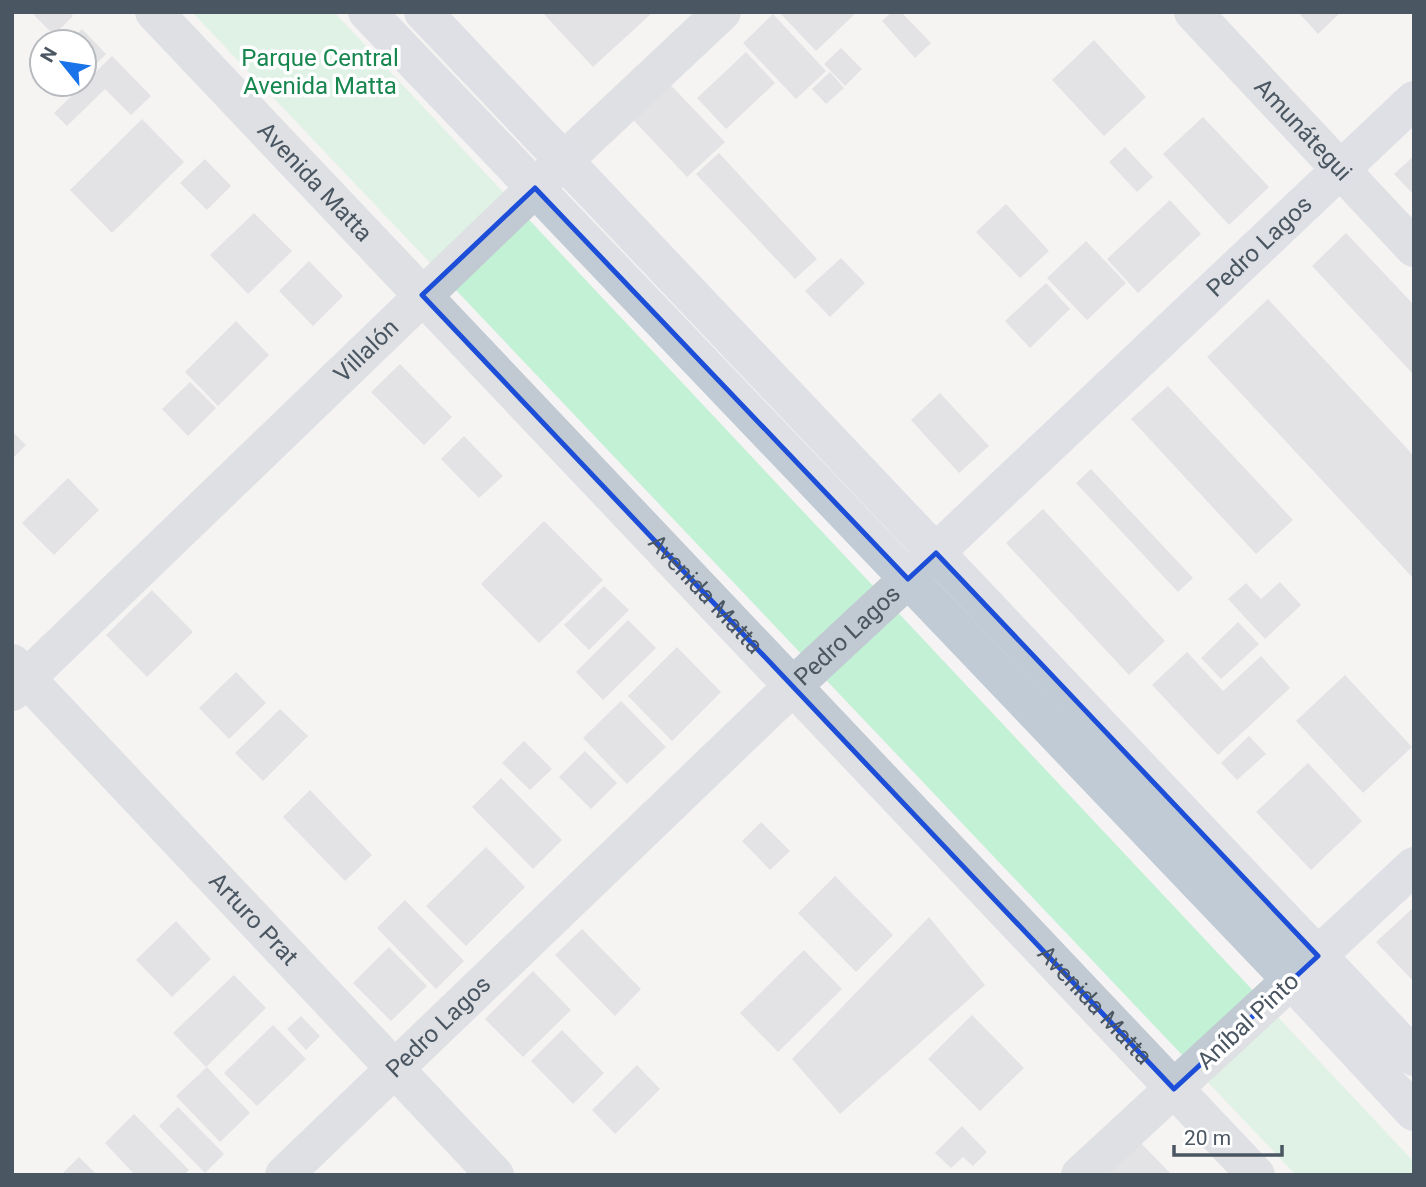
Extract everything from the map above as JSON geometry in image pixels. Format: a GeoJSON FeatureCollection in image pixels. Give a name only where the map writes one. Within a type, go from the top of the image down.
{"type":"FeatureCollection","features":[{"type":"Feature","properties":{"kind":"main road"},"geometry":{"type":"LineString","coordinates":[[368,12],[908,579],[1305,968],[1414,1057]]}},
{"type":"Feature","properties":{"kind":"main road"},"geometry":{"type":"LineString","coordinates":[[424,12],[936,553],[1305,968],[1414,1112]]}},
{"type":"Feature","properties":{"kind":"main road","name":"Pedro Lagos"},"geometry":{"type":"LineString","coordinates":[[908,579],[1414,100]]}},
{"type":"Feature","properties":{"kind":"main road","name":"Aníbal Pinto"},"geometry":{"type":"LineString","coordinates":[[1305,968],[1414,866]]}},
{"type":"Feature","properties":{"kind":"street","name":"Avenida Matta"},"geometry":{"type":"LineString","coordinates":[[154,12],[1256,1175]]}},
{"type":"Feature","properties":{"kind":"street","name":"Villalón"},"geometry":{"type":"LineString","coordinates":[[17,678],[722,12]]}},
{"type":"Feature","properties":{"kind":"street","name":"Amunátegui"},"geometry":{"type":"LineString","coordinates":[[1193,12],[1414,248]]}},
{"type":"Feature","properties":{"kind":"street","name":"Pedro Lagos"},"geometry":{"type":"LineString","coordinates":[[284,1175],[908,579]]}},
{"type":"Feature","properties":{"kind":"street","name":"Arturo Prat"},"geometry":{"type":"LineString","coordinates":[[17,678],[495,1175]]}},
{"type":"Feature","properties":{"kind":"street","name":"Aníbal Pinto"},"geometry":{"type":"LineString","coordinates":[[1080,1175],[1305,968]]}},
{"type":"Feature","properties":{"kind":"highlighted area"},"geometry":{"type":"Polygon","coordinates":[[[535,188],[908,579],[936,553],[1318,956],[1174,1089],[422,295],[535,188]]]}},
{"type":"Feature","properties":{"kind":"green space","name":"Parque Central Avenida Matta"},"geometry":{"type":"Polygon","coordinates":[[[192,12],[334,12],[1414,1162],[1414,1175],[1296,1175],[192,12]]]}},
{"type":"Feature","properties":{"kind":"building"},"geometry":{"type":"Polygon","coordinates":[[[31,12],[70,12],[73,16],[61,28],[47,28],[31,12]]]}},
{"type":"Feature","properties":{"kind":"building"},"geometry":{"type":"Polygon","coordinates":[[[542,12],[653,12],[593,67],[542,12]]]}},
{"type":"Feature","properties":{"kind":"building"},"geometry":{"type":"Polygon","coordinates":[[[779,12],[857,12],[816,51],[779,12]]]}},
{"type":"Feature","properties":{"kind":"building"},"geometry":{"type":"Polygon","coordinates":[[[892,12],[901,12],[931,43],[915,58],[882,21],[892,12]]]}},
{"type":"Feature","properties":{"kind":"building"},"geometry":{"type":"Polygon","coordinates":[[[1298,12],[1341,12],[1318,34],[1298,12]]]}},
{"type":"Feature","properties":{"kind":"building"},"geometry":{"type":"Polygon","coordinates":[[[773,14],[826,71],[796,99],[743,43],[773,14]]]}},
{"type":"Feature","properties":{"kind":"building"},"geometry":{"type":"Polygon","coordinates":[[[1094,40],[1146,97],[1104,136],[1052,80],[1094,40]]]}},
{"type":"Feature","properties":{"kind":"building"},"geometry":{"type":"Polygon","coordinates":[[[98,46],[106,54],[98,62],[98,46]]]}},
{"type":"Feature","properties":{"kind":"building"},"geometry":{"type":"Polygon","coordinates":[[[841,48],[862,69],[845,86],[824,64],[841,48]]]}},
{"type":"Feature","properties":{"kind":"building"},"geometry":{"type":"Polygon","coordinates":[[[746,52],[775,83],[726,129],[697,98],[746,52]]]}},
{"type":"Feature","properties":{"kind":"building"},"geometry":{"type":"Polygon","coordinates":[[[112,56],[151,96],[131,115],[105,89],[98,96],[98,70],[112,56]]]}},
{"type":"Feature","properties":{"kind":"building"},"geometry":{"type":"Polygon","coordinates":[[[830,72],[844,88],[826,104],[812,89],[830,72]]]}},
{"type":"Feature","properties":{"kind":"building"},"geometry":{"type":"Polygon","coordinates":[[[662,76],[725,142],[687,177],[625,111],[662,76]]]}},
{"type":"Feature","properties":{"kind":"building"},"geometry":{"type":"Polygon","coordinates":[[[69,98],[96,98],[67,126],[54,113],[69,98]]]}},
{"type":"Feature","properties":{"kind":"building"},"geometry":{"type":"Polygon","coordinates":[[[1203,117],[1269,187],[1229,225],[1163,154],[1203,117]]]}},
{"type":"Feature","properties":{"kind":"building"},"geometry":{"type":"Polygon","coordinates":[[[142,119],[184,162],[112,233],[70,190],[142,119]]]}},
{"type":"Feature","properties":{"kind":"building"},"geometry":{"type":"Polygon","coordinates":[[[1125,147],[1153,177],[1137,192],[1109,162],[1125,147]]]}},
{"type":"Feature","properties":{"kind":"building"},"geometry":{"type":"Polygon","coordinates":[[[719,153],[817,259],[795,279],[696,174],[719,153]]]}},
{"type":"Feature","properties":{"kind":"building"},"geometry":{"type":"Polygon","coordinates":[[[1414,156],[1414,195],[1394,174],[1414,156]]]}},
{"type":"Feature","properties":{"kind":"building"},"geometry":{"type":"Polygon","coordinates":[[[205,159],[231,186],[207,210],[180,183],[205,159]]]}},
{"type":"Feature","properties":{"kind":"building"},"geometry":{"type":"Polygon","coordinates":[[[1170,200],[1201,234],[1138,293],[1107,259],[1170,200]]]}},
{"type":"Feature","properties":{"kind":"building"},"geometry":{"type":"Polygon","coordinates":[[[1006,204],[1049,251],[1020,278],[976,232],[1006,204]]]}},
{"type":"Feature","properties":{"kind":"building"},"geometry":{"type":"Polygon","coordinates":[[[254,213],[292,251],[248,294],[210,255],[254,213]]]}},
{"type":"Feature","properties":{"kind":"building"},"geometry":{"type":"Polygon","coordinates":[[[1346,233],[1414,305],[1414,375],[1312,266],[1346,233]]]}},
{"type":"Feature","properties":{"kind":"building"},"geometry":{"type":"Polygon","coordinates":[[[1086,241],[1126,283],[1087,320],[1047,278],[1086,241]]]}},
{"type":"Feature","properties":{"kind":"building"},"geometry":{"type":"Polygon","coordinates":[[[841,258],[865,283],[830,317],[805,291],[841,258]]]}},
{"type":"Feature","properties":{"kind":"building"},"geometry":{"type":"Polygon","coordinates":[[[309,261],[343,296],[313,326],[279,291],[309,261]]]}},
{"type":"Feature","properties":{"kind":"building"},"geometry":{"type":"Polygon","coordinates":[[[1046,283],[1070,309],[1030,348],[1005,321],[1046,283]]]}},
{"type":"Feature","properties":{"kind":"building"},"geometry":{"type":"Polygon","coordinates":[[[1268,299],[1414,456],[1414,579],[1207,357],[1268,299]]]}},
{"type":"Feature","properties":{"kind":"building"},"geometry":{"type":"Polygon","coordinates":[[[236,321],[269,355],[218,406],[185,372],[236,321]]]}},
{"type":"Feature","properties":{"kind":"building"},"geometry":{"type":"Polygon","coordinates":[[[400,364],[452,417],[424,445],[371,392],[400,364]]]}},
{"type":"Feature","properties":{"kind":"building"},"geometry":{"type":"Polygon","coordinates":[[[190,382],[216,408],[188,436],[162,409],[190,382]]]}},
{"type":"Feature","properties":{"kind":"building"},"geometry":{"type":"Polygon","coordinates":[[[1168,386],[1293,520],[1256,554],[1131,419],[1168,386]]]}},
{"type":"Feature","properties":{"kind":"building"},"geometry":{"type":"Polygon","coordinates":[[[940,393],[989,446],[959,473],[911,420],[940,393]]]}},
{"type":"Feature","properties":{"kind":"building"},"geometry":{"type":"Polygon","coordinates":[[[12,431],[26,445],[12,459],[12,431]]]}},
{"type":"Feature","properties":{"kind":"building"},"geometry":{"type":"Polygon","coordinates":[[[464,436],[503,476],[479,498],[441,459],[464,436]]]}},
{"type":"Feature","properties":{"kind":"building"},"geometry":{"type":"Polygon","coordinates":[[[1091,469],[1193,578],[1178,592],[1076,483],[1091,469]]]}},
{"type":"Feature","properties":{"kind":"building"},"geometry":{"type":"Polygon","coordinates":[[[68,478],[99,510],[54,555],[22,523],[68,478]]]}},
{"type":"Feature","properties":{"kind":"building"},"geometry":{"type":"Polygon","coordinates":[[[1043,509],[1165,641],[1129,675],[1006,543],[1043,509]]]}},
{"type":"Feature","properties":{"kind":"building"},"geometry":{"type":"Polygon","coordinates":[[[544,521],[603,580],[539,643],[481,584],[544,521]]]}},
{"type":"Feature","properties":{"kind":"building"},"geometry":{"type":"Polygon","coordinates":[[[1280,582],[1301,605],[1265,639],[1228,599],[1246,583],[1261,599],[1280,582]]]}},
{"type":"Feature","properties":{"kind":"building"},"geometry":{"type":"Polygon","coordinates":[[[604,586],[629,610],[589,650],[564,625],[604,586]]]}},
{"type":"Feature","properties":{"kind":"building"},"geometry":{"type":"Polygon","coordinates":[[[152,590],[193,632],[147,677],[106,635],[152,590]]]}},
{"type":"Feature","properties":{"kind":"building"},"geometry":{"type":"Polygon","coordinates":[[[628,620],[656,648],[603,700],[576,672],[628,620]]]}},
{"type":"Feature","properties":{"kind":"building"},"geometry":{"type":"Polygon","coordinates":[[[1238,622],[1259,644],[1221,679],[1201,658],[1238,622]]]}},
{"type":"Feature","properties":{"kind":"building"},"geometry":{"type":"Polygon","coordinates":[[[677,647],[721,692],[672,741],[628,696],[677,647]]]}},
{"type":"Feature","properties":{"kind":"building"},"geometry":{"type":"Polygon","coordinates":[[[1187,652],[1223,691],[1261,656],[1290,688],[1218,755],[1152,685],[1187,652]]]}},
{"type":"Feature","properties":{"kind":"building"},"geometry":{"type":"Polygon","coordinates":[[[236,672],[266,703],[229,739],[199,708],[236,672]]]}},
{"type":"Feature","properties":{"kind":"building"},"geometry":{"type":"Polygon","coordinates":[[[1345,675],[1412,747],[1363,793],[1296,721],[1345,675]]]}},
{"type":"Feature","properties":{"kind":"building"},"geometry":{"type":"Polygon","coordinates":[[[621,701],[666,747],[627,784],[583,738],[621,701]]]}},
{"type":"Feature","properties":{"kind":"building"},"geometry":{"type":"Polygon","coordinates":[[[280,709],[308,736],[263,781],[235,753],[280,709]]]}},
{"type":"Feature","properties":{"kind":"building"},"geometry":{"type":"Polygon","coordinates":[[[1249,736],[1266,754],[1237,780],[1221,763],[1249,736]]]}},
{"type":"Feature","properties":{"kind":"building"},"geometry":{"type":"Polygon","coordinates":[[[524,741],[552,769],[530,790],[502,763],[524,741]]]}},
{"type":"Feature","properties":{"kind":"building"},"geometry":{"type":"Polygon","coordinates":[[[585,751],[617,783],[591,809],[559,777],[585,751]]]}},
{"type":"Feature","properties":{"kind":"building"},"geometry":{"type":"Polygon","coordinates":[[[1308,763],[1362,821],[1311,870],[1256,812],[1308,763]]]}},
{"type":"Feature","properties":{"kind":"building"},"geometry":{"type":"Polygon","coordinates":[[[501,778],[562,840],[533,869],[472,807],[501,778]]]}},
{"type":"Feature","properties":{"kind":"building"},"geometry":{"type":"Polygon","coordinates":[[[310,790],[372,855],[345,881],[283,817],[310,790]]]}},
{"type":"Feature","properties":{"kind":"building"},"geometry":{"type":"Polygon","coordinates":[[[761,822],[790,851],[770,870],[742,841],[761,822]]]}},
{"type":"Feature","properties":{"kind":"building"},"geometry":{"type":"Polygon","coordinates":[[[486,847],[525,887],[466,946],[426,906],[486,847]]]}},
{"type":"Feature","properties":{"kind":"building"},"geometry":{"type":"Polygon","coordinates":[[[835,876],[893,935],[856,972],[798,913],[835,876]]]}},
{"type":"Feature","properties":{"kind":"building"},"geometry":{"type":"Polygon","coordinates":[[[405,900],[464,961],[436,989],[377,928],[405,900]]]}},
{"type":"Feature","properties":{"kind":"building"},"geometry":{"type":"Polygon","coordinates":[[[1414,907],[1414,982],[1376,942],[1414,907]]]}},
{"type":"Feature","properties":{"kind":"building"},"geometry":{"type":"Polygon","coordinates":[[[929,917],[985,985],[840,1114],[792,1059],[929,917]]]}},
{"type":"Feature","properties":{"kind":"building"},"geometry":{"type":"Polygon","coordinates":[[[176,921],[211,959],[172,997],[136,960],[176,921]]]}},
{"type":"Feature","properties":{"kind":"building"},"geometry":{"type":"Polygon","coordinates":[[[582,929],[641,989],[615,1016],[555,955],[582,929]]]}},
{"type":"Feature","properties":{"kind":"building"},"geometry":{"type":"Polygon","coordinates":[[[389,947],[427,986],[391,1021],[353,983],[389,947]]]}},
{"type":"Feature","properties":{"kind":"building"},"geometry":{"type":"Polygon","coordinates":[[[804,950],[842,989],[778,1052],[740,1013],[804,950]]]}},
{"type":"Feature","properties":{"kind":"building"},"geometry":{"type":"Polygon","coordinates":[[[533,971],[571,1010],[523,1057],[485,1019],[533,971]]]}},
{"type":"Feature","properties":{"kind":"building"},"geometry":{"type":"Polygon","coordinates":[[[234,975],[266,1008],[206,1067],[173,1033],[234,975]]]}},
{"type":"Feature","properties":{"kind":"building"},"geometry":{"type":"Polygon","coordinates":[[[972,1015],[1024,1068],[980,1111],[928,1059],[972,1015]]]}},
{"type":"Feature","properties":{"kind":"building"},"geometry":{"type":"Polygon","coordinates":[[[301,1016],[320,1036],[306,1050],[287,1029],[301,1016]]]}},
{"type":"Feature","properties":{"kind":"building"},"geometry":{"type":"Polygon","coordinates":[[[273,1025],[306,1059],[257,1106],[224,1073],[273,1025]]]}},
{"type":"Feature","properties":{"kind":"building"},"geometry":{"type":"Polygon","coordinates":[[[562,1030],[604,1073],[573,1104],[531,1061],[562,1030]]]}},
{"type":"Feature","properties":{"kind":"building"},"geometry":{"type":"Polygon","coordinates":[[[637,1065],[660,1089],[615,1134],[592,1110],[637,1065]]]}},
{"type":"Feature","properties":{"kind":"building"},"geometry":{"type":"Polygon","coordinates":[[[207,1067],[250,1113],[220,1142],[176,1096],[207,1067]]]}},
{"type":"Feature","properties":{"kind":"building"},"geometry":{"type":"Polygon","coordinates":[[[178,1107],[224,1154],[205,1173],[159,1126],[178,1107]]]}},
{"type":"Feature","properties":{"kind":"building"},"geometry":{"type":"Polygon","coordinates":[[[134,1114],[189,1170],[184,1175],[135,1175],[105,1143],[134,1114]]]}},
{"type":"Feature","properties":{"kind":"building"},"geometry":{"type":"Polygon","coordinates":[[[962,1126],[987,1152],[973,1166],[963,1157],[951,1168],[935,1153],[962,1126]]]}},
{"type":"Feature","properties":{"kind":"building"},"geometry":{"type":"Polygon","coordinates":[[[1135,1137],[1172,1175],[1112,1175],[1104,1167],[1135,1137]]]}},
{"type":"Feature","properties":{"kind":"building"},"geometry":{"type":"Polygon","coordinates":[[[79,1157],[97,1175],[61,1175],[79,1157]]]}}]}
